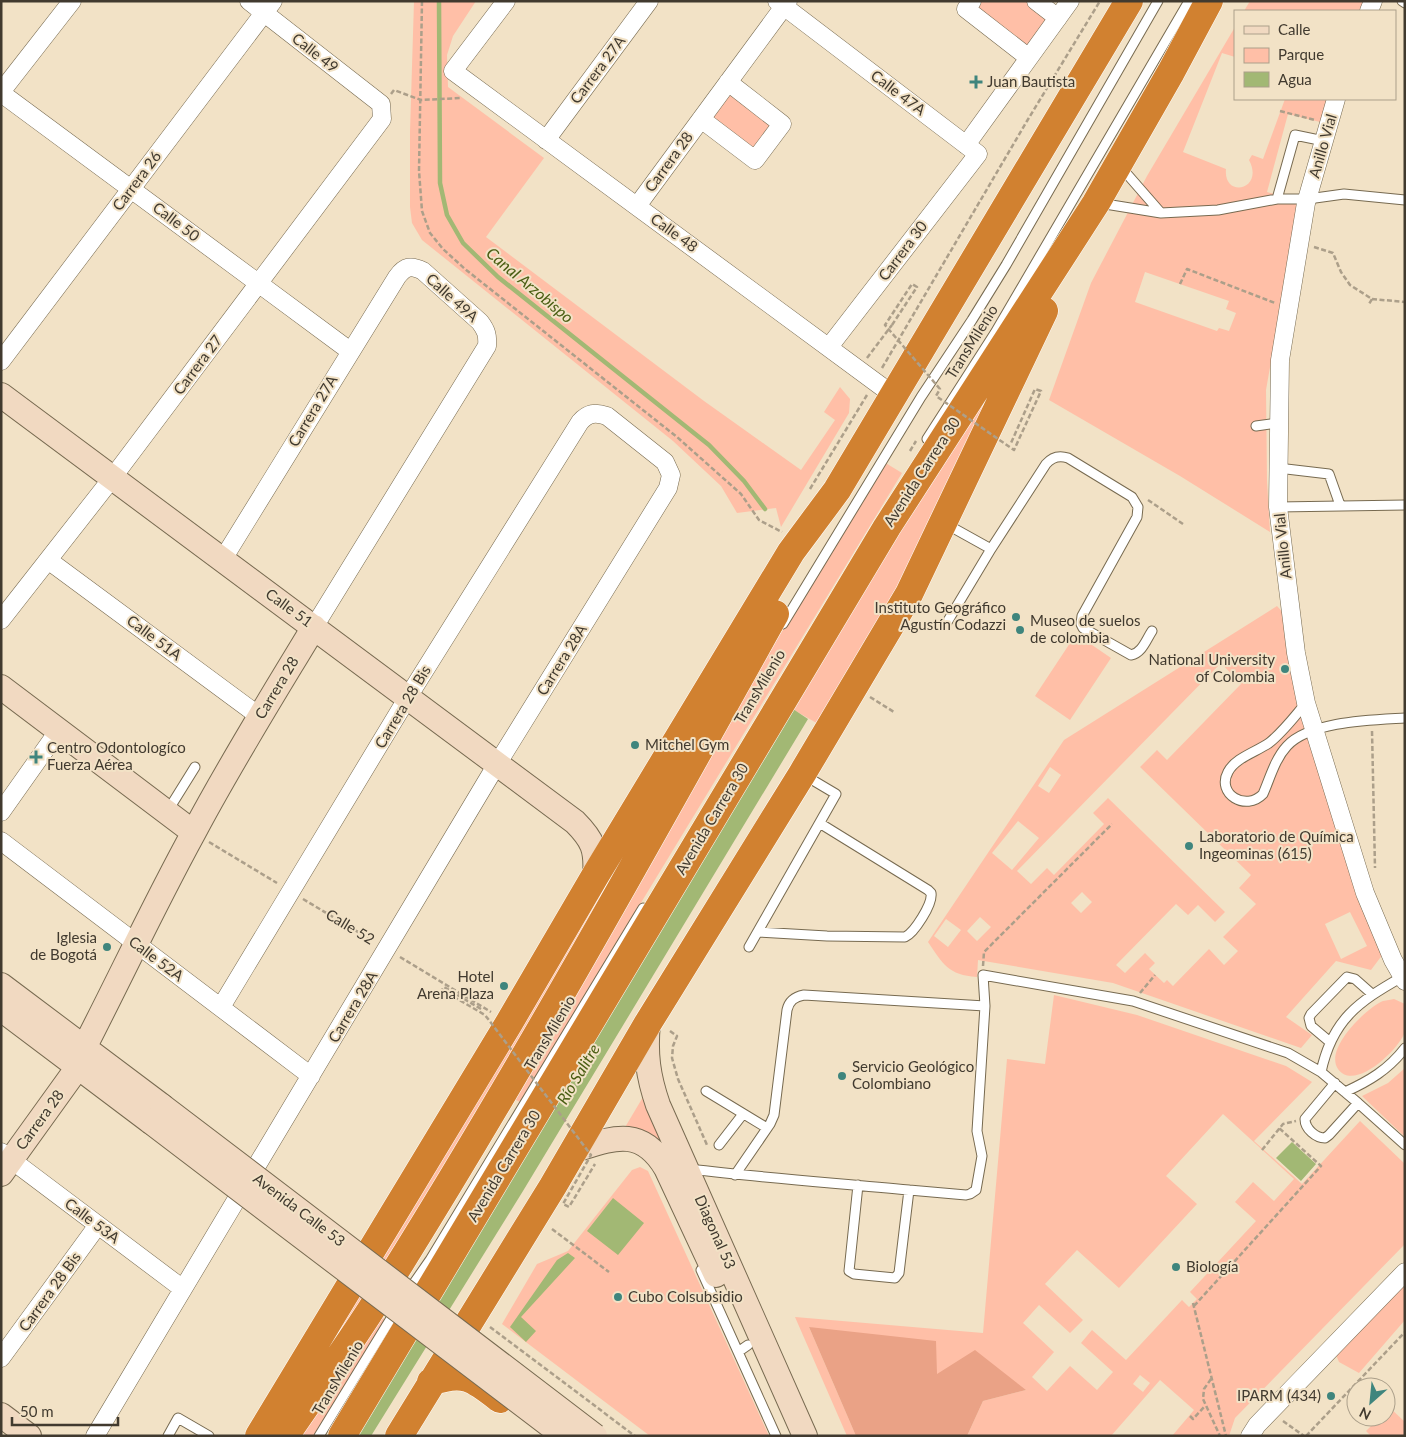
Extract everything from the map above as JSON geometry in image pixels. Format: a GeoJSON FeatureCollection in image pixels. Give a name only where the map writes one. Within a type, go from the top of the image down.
{"type":"FeatureCollection","features":[{"type":"Feature","properties":{"kind":"highway"},"geometry":{"type":"LineString","coordinates":[[259,1436],[791,552],[837,490],[1128,1]]}},
{"type":"Feature","properties":{"kind":"highway","name":"Avenida Carrera 30"},"geometry":{"type":"LineString","coordinates":[[342,1436],[887,527],[1094,205],[1171,72],[1209,1]]}},
{"type":"Feature","properties":{"kind":"highway","name":"Avenida Carrera 30"},"geometry":{"type":"LineString","coordinates":[[1171,72],[1221,1]]}},
{"type":"Feature","properties":{"kind":"highway","name":"Avenida Carrera 30"},"geometry":{"type":"LineString","coordinates":[[399,1436],[431,1382],[585,1157],[802,774],[909,594],[1094,205]]}},
{"type":"Feature","properties":{"kind":"highway"},"geometry":{"type":"LineString","coordinates":[[285,1436],[373,1307],[550,1014],[806,557],[837,490]]}},
{"type":"Feature","properties":{"kind":"highway"},"geometry":{"type":"LineString","coordinates":[[431,1382],[448,1376],[471,1379],[482,1385],[548,1436]]}},
{"type":"Feature","properties":{"kind":"street"},"geometry":{"type":"LineString","coordinates":[[1,92],[72,1]]}},
{"type":"Feature","properties":{"kind":"street","name":"Calle 49"},"geometry":{"type":"LineString","coordinates":[[249,1],[269,7],[381,104]]}},
{"type":"Feature","properties":{"kind":"street","name":"Calle 48"},"geometry":{"type":"LineString","coordinates":[[506,1],[454,71],[894,395]]}},
{"type":"Feature","properties":{"kind":"street","name":"Carrera 27A"},"geometry":{"type":"LineString","coordinates":[[546,140],[649,1]]}},
{"type":"Feature","properties":{"kind":"street"},"geometry":{"type":"LineString","coordinates":[[972,1],[966,9],[1029,58]]}},
{"type":"Feature","properties":{"kind":"street"},"geometry":{"type":"LineString","coordinates":[[1036,1],[1058,18]]}},
{"type":"Feature","properties":{"kind":"street","name":"Carrera 30"},"geometry":{"type":"LineString","coordinates":[[829,348],[972,149],[1029,58],[1070,1]]}},
{"type":"Feature","properties":{"kind":"street","name":"Carrera 28"},"geometry":{"type":"LineString","coordinates":[[637,206],[783,3]]}},
{"type":"Feature","properties":{"kind":"street","name":"Calle 47A"},"geometry":{"type":"LineString","coordinates":[[783,3],[972,149]]}},
{"type":"Feature","properties":{"kind":"street","name":"Carrera 26"},"geometry":{"type":"LineString","coordinates":[[1,361],[269,7]]}},
{"type":"Feature","properties":{"kind":"street","name":"Carrera 28"},"geometry":{"type":"LineString","coordinates":[[701,119],[755,160],[782,124],[728,82]]}},
{"type":"Feature","properties":{"kind":"street","name":"Calle 50"},"geometry":{"type":"LineString","coordinates":[[1,92],[350,351]]}},
{"type":"Feature","properties":{"kind":"street","name":"Anillo Vial"},"geometry":{"type":"LineString","coordinates":[[1336,100],[1298,242],[1280,360],[1278,507],[1296,653],[1306,703],[1365,893],[1403,979]]}},
{"type":"Feature","properties":{"kind":"street","name":"Carrera 27"},"geometry":{"type":"LineString","coordinates":[[1,620],[113,478],[382,119],[381,104]]}},
{"type":"Feature","properties":{"kind":"street","name":"Carrera 27A"},"geometry":{"type":"LineString","coordinates":[[223,559],[350,351],[397,277],[402,270],[408,267]]}},
{"type":"Feature","properties":{"kind":"street","name":"Calle 49A"},"geometry":{"type":"LineString","coordinates":[[408,267],[414,267],[423,271],[480,322],[486,330],[488,338]]}},
{"type":"Feature","properties":{"kind":"street","name":"Carrera 28"},"geometry":{"type":"LineString","coordinates":[[5,1162],[81,1057],[136,944],[198,835],[259,716],[487,346],[488,338]]}},
{"type":"Feature","properties":{"kind":"street","name":"Calle 51"},"geometry":{"type":"LineString","coordinates":[[1,395],[575,822],[589,837],[595,850],[595,876]]}},
{"type":"Feature","properties":{"kind":"street","name":"Carrera 28A"},"geometry":{"type":"LineString","coordinates":[[95,1436],[498,764],[668,488],[671,475],[665,462],[606,416],[600,413],[592,413]]}},
{"type":"Feature","properties":{"kind":"street","name":"Carrera 28 Bis"},"geometry":{"type":"LineString","coordinates":[[221,1007],[408,697],[580,422],[592,413]]}},
{"type":"Feature","properties":{"kind":"street","name":"Calle 51A"},"geometry":{"type":"LineString","coordinates":[[48,560],[259,716]]}},
{"type":"Feature","properties":{"kind":"street"},"geometry":{"type":"LineString","coordinates":[[1,687],[198,835]]}},
{"type":"Feature","properties":{"kind":"street"},"geometry":{"type":"LineString","coordinates":[[1,812],[59,730]]}},
{"type":"Feature","properties":{"kind":"street","name":"Calle 51"},"geometry":{"type":"LineString","coordinates":[[575,822],[608,828],[628,823]]}},
{"type":"Feature","properties":{"kind":"street","name":"Calle 52A"},"geometry":{"type":"LineString","coordinates":[[1,841],[311,1076]]}},
{"type":"Feature","properties":{"kind":"street","name":"Avenida Calle 53"},"geometry":{"type":"LineString","coordinates":[[1,985],[81,1057],[595,1436]]}},
{"type":"Feature","properties":{"kind":"street","name":"Avenida Calle 53"},"geometry":{"type":"LineString","coordinates":[[1,1009],[81,1057]]}},
{"type":"Feature","properties":{"kind":"street","name":"Diagonal 53"},"geometry":{"type":"LineString","coordinates":[[659,1027],[647,1064],[650,1083],[658,1105],[805,1436]]}},
{"type":"Feature","properties":{"kind":"street","name":"Avenida Calle 53"},"geometry":{"type":"LineString","coordinates":[[157,1114],[564,1436]]}},
{"type":"Feature","properties":{"kind":"street","name":"Diagonal 53"},"geometry":{"type":"LineString","coordinates":[[585,1157],[614,1138],[628,1138],[637,1140],[660,1158],[686,1208],[704,1267],[768,1405],[787,1436]]}},
{"type":"Feature","properties":{"kind":"street","name":"Calle 53A"},"geometry":{"type":"LineString","coordinates":[[5,1162],[98,1226],[183,1289]]}},
{"type":"Feature","properties":{"kind":"street","name":"Carrera 28 Bis"},"geometry":{"type":"LineString","coordinates":[[1,1358],[98,1226]]}},
{"type":"Feature","properties":{"kind":"street"},"geometry":{"type":"LineString","coordinates":[[1250,1436],[1257,1425],[1405,1272]]}},
{"type":"Feature","properties":{"kind":"street"},"geometry":{"type":"LineString","coordinates":[[1,1415],[29,1436]]}},
{"type":"Feature","properties":{"kind":"lane","name":"TransMilenio"},"geometry":{"type":"LineString","coordinates":[[777,633],[922,397],[1006,265],[1094,109],[1158,1]]}},
{"type":"Feature","properties":{"kind":"lane","name":"TransMilenio"},"geometry":{"type":"LineString","coordinates":[[921,449],[995,333],[1189,1]]}},
{"type":"Feature","properties":{"kind":"lane"},"geometry":{"type":"LineString","coordinates":[[1277,199],[1295,135],[1324,141]]}},
{"type":"Feature","properties":{"kind":"lane"},"geometry":{"type":"LineString","coordinates":[[1118,164],[1161,213]]}},
{"type":"Feature","properties":{"kind":"lane"},"geometry":{"type":"LineString","coordinates":[[1094,205],[1161,213],[1218,210],[1277,199],[1308,199],[1344,194],[1405,200]]}},
{"type":"Feature","properties":{"kind":"lane"},"geometry":{"type":"LineString","coordinates":[[1256,426],[1278,423]]}},
{"type":"Feature","properties":{"kind":"lane"},"geometry":{"type":"LineString","coordinates":[[946,624],[991,549],[1046,464],[1050,459],[1062,456],[1132,498],[1138,506],[1137,517],[1082,616],[1081,624],[1083,628],[1130,655],[1141,650],[1152,631]]}},
{"type":"Feature","properties":{"kind":"lane"},"geometry":{"type":"LineString","coordinates":[[1278,468],[1329,474],[1340,505]]}},
{"type":"Feature","properties":{"kind":"lane"},"geometry":{"type":"LineString","coordinates":[[1278,507],[1405,505]]}},
{"type":"Feature","properties":{"kind":"lane"},"geometry":{"type":"LineString","coordinates":[[943,522],[991,549]]}},
{"type":"Feature","properties":{"kind":"lane","name":"TransMilenio"},"geometry":{"type":"LineString","coordinates":[[464,1177],[748,682]]}},
{"type":"Feature","properties":{"kind":"lane"},"geometry":{"type":"LineString","coordinates":[[1306,703],[1277,736],[1232,766],[1226,779],[1228,791],[1232,796],[1242,802],[1252,802],[1260,798],[1277,760],[1287,745],[1314,728],[1372,720],[1405,718]]}},
{"type":"Feature","properties":{"kind":"lane"},"geometry":{"type":"LineString","coordinates":[[167,812],[195,768]]}},
{"type":"Feature","properties":{"kind":"lane"},"geometry":{"type":"LineString","coordinates":[[748,947],[821,824],[836,794],[802,774]]}},
{"type":"Feature","properties":{"kind":"lane"},"geometry":{"type":"LineString","coordinates":[[758,932],[827,936],[905,937],[914,930],[930,902],[931,893],[821,824]]}},
{"type":"Feature","properties":{"kind":"lane","name":"TransMilenio"},"geometry":{"type":"LineString","coordinates":[[319,1436],[389,1320],[430,1260],[648,900]]}},
{"type":"Feature","properties":{"kind":"lane"},"geometry":{"type":"LineString","coordinates":[[687,1168],[735,1175],[970,1194],[976,1190],[982,1156],[977,1131],[985,1006],[983,975],[1133,1001],[1273,1047],[1304,1061],[1321,1072],[1405,1146]]}},
{"type":"Feature","properties":{"kind":"lane"},"geometry":{"type":"LineString","coordinates":[[1330,1042],[1312,1026],[1309,1018],[1311,1014],[1347,977],[1355,979],[1372,994]]}},
{"type":"Feature","properties":{"kind":"lane"},"geometry":{"type":"LineString","coordinates":[[1321,1072],[1330,1042],[1344,1019],[1372,994],[1403,979]]}},
{"type":"Feature","properties":{"kind":"lane"},"geometry":{"type":"LineString","coordinates":[[735,1175],[774,1115],[786,1010],[792,999],[804,995],[985,1006]]}},
{"type":"Feature","properties":{"kind":"lane"},"geometry":{"type":"LineString","coordinates":[[1345,1092],[1374,1078],[1386,1069],[1405,1048]]}},
{"type":"Feature","properties":{"kind":"lane"},"geometry":{"type":"LineString","coordinates":[[1335,1084],[1304,1119],[1307,1127],[1317,1136],[1326,1138],[1358,1103]]}},
{"type":"Feature","properties":{"kind":"lane"},"geometry":{"type":"LineString","coordinates":[[706,1091],[767,1128]]}},
{"type":"Feature","properties":{"kind":"lane"},"geometry":{"type":"LineString","coordinates":[[719,1145],[743,1114]]}},
{"type":"Feature","properties":{"kind":"lane"},"geometry":{"type":"LineString","coordinates":[[858,1185],[849,1271],[854,1274],[892,1279],[898,1276],[899,1273],[910,1190]]}},
{"type":"Feature","properties":{"kind":"lane"},"geometry":{"type":"LineString","coordinates":[[684,1232],[686,1208]]}},
{"type":"Feature","properties":{"kind":"lane"},"geometry":{"type":"LineString","coordinates":[[384,1310],[404,1278]]}},
{"type":"Feature","properties":{"kind":"lane","name":"TransMilenio"},"geometry":{"type":"LineString","coordinates":[[296,1436],[346,1365]]}},
{"type":"Feature","properties":{"kind":"lane"},"geometry":{"type":"LineString","coordinates":[[768,1405],[776,1436]]}},
{"type":"Feature","properties":{"kind":"lane"},"geometry":{"type":"LineString","coordinates":[[168,1436],[178,1418],[209,1436]]}},
{"type":"Feature","properties":{"kind":"path"},"geometry":{"type":"LineString","coordinates":[[422,1],[419,171],[422,211],[430,233],[465,269],[677,437],[741,494],[759,520],[783,533]]}},
{"type":"Feature","properties":{"kind":"path"},"geometry":{"type":"LineString","coordinates":[[885,363],[1100,1]]}},
{"type":"Feature","properties":{"kind":"path"},"geometry":{"type":"LineString","coordinates":[[394,90],[421,100],[447,100]]}},
{"type":"Feature","properties":{"kind":"path"},"geometry":{"type":"LineString","coordinates":[[1280,111],[1328,124]]}},
{"type":"Feature","properties":{"kind":"path"},"geometry":{"type":"LineString","coordinates":[[972,149],[999,170]]}},
{"type":"Feature","properties":{"kind":"path"},"geometry":{"type":"LineString","coordinates":[[1298,242],[1333,253],[1341,272],[1350,285],[1372,298],[1405,302]]}},
{"type":"Feature","properties":{"kind":"path"},"geometry":{"type":"LineString","coordinates":[[1180,284],[1187,269],[1288,308]]}},
{"type":"Feature","properties":{"kind":"path"},"geometry":{"type":"LineString","coordinates":[[859,369],[892,325],[917,287],[912,284],[885,325],[940,389],[936,396],[1014,450],[1041,391],[1035,389],[1011,443]]}},
{"type":"Feature","properties":{"kind":"path"},"geometry":{"type":"LineString","coordinates":[[1369,304],[1372,298]]}},
{"type":"Feature","properties":{"kind":"path"},"geometry":{"type":"LineString","coordinates":[[1146,500],[1183,524]]}},
{"type":"Feature","properties":{"kind":"path"},"geometry":{"type":"LineString","coordinates":[[854,687],[894,712]]}},
{"type":"Feature","properties":{"kind":"path"},"geometry":{"type":"LineString","coordinates":[[1365,893],[1375,881],[1372,725]]}},
{"type":"Feature","properties":{"kind":"path"},"geometry":{"type":"LineString","coordinates":[[983,975],[984,952],[1112,824]]}},
{"type":"Feature","properties":{"kind":"path","name":"Calle 52"},"geometry":{"type":"LineString","coordinates":[[198,835],[496,1016]]}},
{"type":"Feature","properties":{"kind":"path"},"geometry":{"type":"LineString","coordinates":[[1133,1001],[1155,975]]}},
{"type":"Feature","properties":{"kind":"path"},"geometry":{"type":"LineString","coordinates":[[481,1008],[444,987],[442,990],[485,1015],[591,1155],[563,1204],[569,1207],[585,1157]]}},
{"type":"Feature","properties":{"kind":"path"},"geometry":{"type":"LineString","coordinates":[[659,1027],[678,1036],[673,1046],[672,1058],[678,1079],[711,1153],[713,1172]]}},
{"type":"Feature","properties":{"kind":"path"},"geometry":{"type":"LineString","coordinates":[[1262,1150],[1285,1123],[1304,1119]]}},
{"type":"Feature","properties":{"kind":"path"},"geometry":{"type":"LineString","coordinates":[[1226,1436],[1193,1304],[1321,1166],[1279,1128]]}},
{"type":"Feature","properties":{"kind":"path"},"geometry":{"type":"LineString","coordinates":[[552,1229],[610,1272]]}},
{"type":"Feature","properties":{"kind":"path"},"geometry":{"type":"LineString","coordinates":[[490,1327],[635,1436]]}},
{"type":"Feature","properties":{"kind":"path"},"geometry":{"type":"LineString","coordinates":[[1281,1420],[1305,1436],[1405,1332]]}},
{"type":"Feature","properties":{"kind":"path"},"geometry":{"type":"LineString","coordinates":[[1211,1379],[1203,1394],[1205,1406],[1220,1436]]}},
{"type":"Feature","properties":{"kind":"path"},"geometry":{"type":"LineString","coordinates":[[1190,1416],[1193,1419],[1205,1406]]}},
{"type":"Feature","properties":{"kind":"green space"},"geometry":{"type":"Polygon","coordinates":[[[414,1],[476,1],[453,36],[447,55],[448,87],[544,158],[486,237],[704,401],[801,470],[835,420],[824,412],[840,387],[850,399],[849,413],[781,527],[776,508],[737,513],[721,486],[673,441],[422,240],[412,223],[410,207],[414,1]]]}},
{"type":"Feature","properties":{"kind":"green space"},"geometry":{"type":"Polygon","coordinates":[[[972,1],[1036,1],[1058,18],[1029,58],[966,9],[972,1]]]}},
{"type":"Feature","properties":{"kind":"green space"},"geometry":{"type":"Polygon","coordinates":[[[1250,1],[1364,1],[1360,10],[1245,10],[1250,1]]]}},
{"type":"Feature","properties":{"kind":"green space"},"geometry":{"type":"Polygon","coordinates":[[[1234,29],[1234,57],[1222,53],[1183,152],[1226,169],[1227,178],[1231,184],[1236,187],[1242,187],[1248,184],[1252,178],[1249,160],[1252,155],[1263,159],[1285,100],[1327,100],[1320,122],[1288,114],[1267,192],[1299,201],[1266,390],[1267,481],[1270,532],[1180,476],[1049,400],[1091,283],[1147,176],[1234,29]],[[1145,272],[1135,302],[1217,331],[1219,328],[1229,331],[1236,313],[1226,309],[1229,301],[1145,272]]]}},
{"type":"Feature","properties":{"kind":"green space"},"geometry":{"type":"Polygon","coordinates":[[[730,90],[772,124],[752,151],[709,120],[730,90]]]}},
{"type":"Feature","properties":{"kind":"green space"},"geometry":{"type":"Polygon","coordinates":[[[1038,305],[918,555],[820,725],[787,706],[1038,305]]]}},
{"type":"Feature","properties":{"kind":"green space"},"geometry":{"type":"Polygon","coordinates":[[[884,462],[902,473],[520,1102],[514,1099],[744,694],[884,462]]]}},
{"type":"Feature","properties":{"kind":"green space"},"geometry":{"type":"Polygon","coordinates":[[[1277,606],[1287,617],[1383,954],[1371,970],[1336,961],[1286,1017],[1312,1035],[1301,1048],[1113,983],[978,960],[977,977],[967,976],[953,971],[942,962],[928,942],[1064,740],[1277,606]],[[1221,663],[1017,871],[1031,884],[1047,868],[1054,875],[1104,824],[1093,813],[1108,798],[1225,912],[1215,922],[1198,905],[1188,915],[1176,904],[1116,965],[1125,973],[1145,953],[1155,963],[1149,969],[1164,983],[1167,980],[1173,986],[1209,949],[1224,965],[1238,951],[1223,937],[1256,904],[1239,888],[1251,875],[1140,767],[1157,750],[1167,760],[1241,684],[1221,663]],[[1050,767],[1038,786],[1049,793],[1061,775],[1050,767]],[[1018,821],[992,853],[1012,870],[1039,838],[1018,821]],[[1082,892],[1071,903],[1081,913],[1092,902],[1082,892]],[[1350,912],[1325,924],[1341,959],[1367,946],[1350,912]],[[980,917],[967,931],[977,941],[991,927],[980,917]],[[946,919],[934,936],[948,947],[961,930],[946,919]]]}},
{"type":"Feature","properties":{"kind":"green space"},"geometry":{"type":"Polygon","coordinates":[[[1076,634],[1111,658],[1070,720],[1035,696],[1076,634]]]}},
{"type":"Feature","properties":{"kind":"green space"},"geometry":{"type":"Polygon","coordinates":[[[680,758],[619,879],[409,1230],[273,1436],[680,758]]]}},
{"type":"Feature","properties":{"kind":"green space"},"geometry":{"type":"Polygon","coordinates":[[[1054,995],[1137,1015],[1286,1066],[1312,1082],[1254,1141],[1302,1184],[1360,1121],[1405,1164],[1405,1244],[1235,1418],[1229,1436],[1172,1436],[1194,1410],[1160,1380],[1111,1436],[967,1436],[983,1401],[1026,1390],[937,1374],[809,1327],[856,1436],[847,1436],[795,1317],[983,1333],[1007,1059],[1045,1064],[1054,995]],[[1223,1114],[1166,1176],[1197,1204],[1119,1288],[1077,1250],[1045,1284],[1083,1320],[1070,1333],[1039,1305],[1023,1323],[1054,1352],[1032,1377],[1047,1391],[1070,1366],[1097,1390],[1113,1372],[1081,1343],[1092,1330],[1126,1360],[1182,1300],[1189,1307],[1197,1299],[1190,1292],[1256,1221],[1235,1202],[1253,1182],[1274,1201],[1294,1179],[1223,1114]],[[1140,1375],[1133,1384],[1143,1392],[1150,1383],[1140,1375]]]}},
{"type":"Feature","properties":{"kind":"green space"},"geometry":{"type":"Polygon","coordinates":[[[1394,999],[1405,1004],[1405,1031],[1400,1041],[1384,1059],[1364,1073],[1354,1076],[1345,1075],[1338,1069],[1335,1061],[1337,1051],[1349,1030],[1376,1005],[1383,1001],[1394,999]]]}},
{"type":"Feature","properties":{"kind":"green space"},"geometry":{"type":"Polygon","coordinates":[[[1405,1068],[1405,1137],[1362,1096],[1388,1083],[1405,1068]]]}},
{"type":"Feature","properties":{"kind":"green space"},"geometry":{"type":"Polygon","coordinates":[[[643,1097],[670,1148],[624,1129],[643,1097]]]}},
{"type":"Feature","properties":{"kind":"green space"},"geometry":{"type":"Polygon","coordinates":[[[640,1167],[648,1171],[769,1436],[650,1436],[502,1324],[537,1264],[568,1251],[632,1170],[640,1167]]]}},
{"type":"Feature","properties":{"kind":"green space"},"geometry":{"type":"Polygon","coordinates":[[[1405,1272],[1405,1320],[1359,1373],[1339,1362],[1333,1348],[1405,1272]]]}},
{"type":"Feature","properties":{"kind":"green space"},"geometry":{"type":"Polygon","coordinates":[[[381,1317],[386,1320],[315,1436],[299,1436],[381,1317]]]}},
{"type":"Feature","properties":{"kind":"green space"},"geometry":{"type":"Polygon","coordinates":[[[1396,1414],[1405,1422],[1405,1436],[1371,1436],[1366,1431],[1370,1427],[1396,1427],[1396,1414]]]}},
{"type":"Feature","properties":{"kind":"shaded area"},"geometry":{"type":"Polygon","coordinates":[[[809,1327],[936,1341],[937,1374],[975,1350],[1026,1390],[983,1401],[967,1436],[856,1436],[809,1327]]]}},
{"type":"Feature","properties":{"kind":"water","name":"Río Salitre"},"geometry":{"type":"Polygon","coordinates":[[[793,709],[808,719],[523,1191],[371,1436],[347,1436],[793,709]]]}},
{"type":"Feature","properties":{"kind":"water"},"geometry":{"type":"Polygon","coordinates":[[[1292,1142],[1316,1164],[1301,1181],[1276,1158],[1292,1142]]]}},
{"type":"Feature","properties":{"kind":"water"},"geometry":{"type":"Polygon","coordinates":[[[613,1198],[644,1223],[618,1255],[587,1231],[613,1198]]]}},
{"type":"Feature","properties":{"kind":"water"},"geometry":{"type":"Polygon","coordinates":[[[568,1253],[575,1258],[521,1317],[536,1331],[526,1342],[510,1327],[557,1260],[568,1253]]]}},
{"type":"Feature","properties":{"kind":"waterway","name":"Canal Arzobispo"},"geometry":{"type":"LineString","coordinates":[[439,1],[440,183],[447,215],[463,243],[498,277],[709,445],[744,481],[765,509]]}},
{"type":"Feature","properties":{"kind":"place","name":"Juan Bautista"},"geometry":{"type":"Point","coordinates":[976,82]}},
{"type":"Feature","properties":{"kind":"place","name":"Instituto Geográfico Agustín Codazzi"},"geometry":{"type":"Point","coordinates":[1016,617]}},
{"type":"Feature","properties":{"kind":"place","name":"Museo de suelos de colombia"},"geometry":{"type":"Point","coordinates":[1020,630]}},
{"type":"Feature","properties":{"kind":"place","name":"National University of Colombia"},"geometry":{"type":"Point","coordinates":[1285,669]}},
{"type":"Feature","properties":{"kind":"place","name":"Mitchel Gym"},"geometry":{"type":"Point","coordinates":[635,745]}},
{"type":"Feature","properties":{"kind":"place","name":"Centro Odontologíco Fuerza Aérea"},"geometry":{"type":"Point","coordinates":[36,757]}},
{"type":"Feature","properties":{"kind":"place","name":"Laboratorio de Química Ingeominas (615)"},"geometry":{"type":"Point","coordinates":[1189,846]}},
{"type":"Feature","properties":{"kind":"place","name":"Iglesia de Bogotá"},"geometry":{"type":"Point","coordinates":[107,947]}},
{"type":"Feature","properties":{"kind":"place","name":"Hotel Arena Plaza"},"geometry":{"type":"Point","coordinates":[504,986]}},
{"type":"Feature","properties":{"kind":"place","name":"Servicio Geológico Colombiano"},"geometry":{"type":"Point","coordinates":[842,1076]}},
{"type":"Feature","properties":{"kind":"place","name":"Biología"},"geometry":{"type":"Point","coordinates":[1176,1267]}},
{"type":"Feature","properties":{"kind":"place","name":"Cubo Colsubsidio"},"geometry":{"type":"Point","coordinates":[618,1297]}},
{"type":"Feature","properties":{"kind":"place","name":"IPARM (434)"},"geometry":{"type":"Point","coordinates":[1331,1396]}}]}
